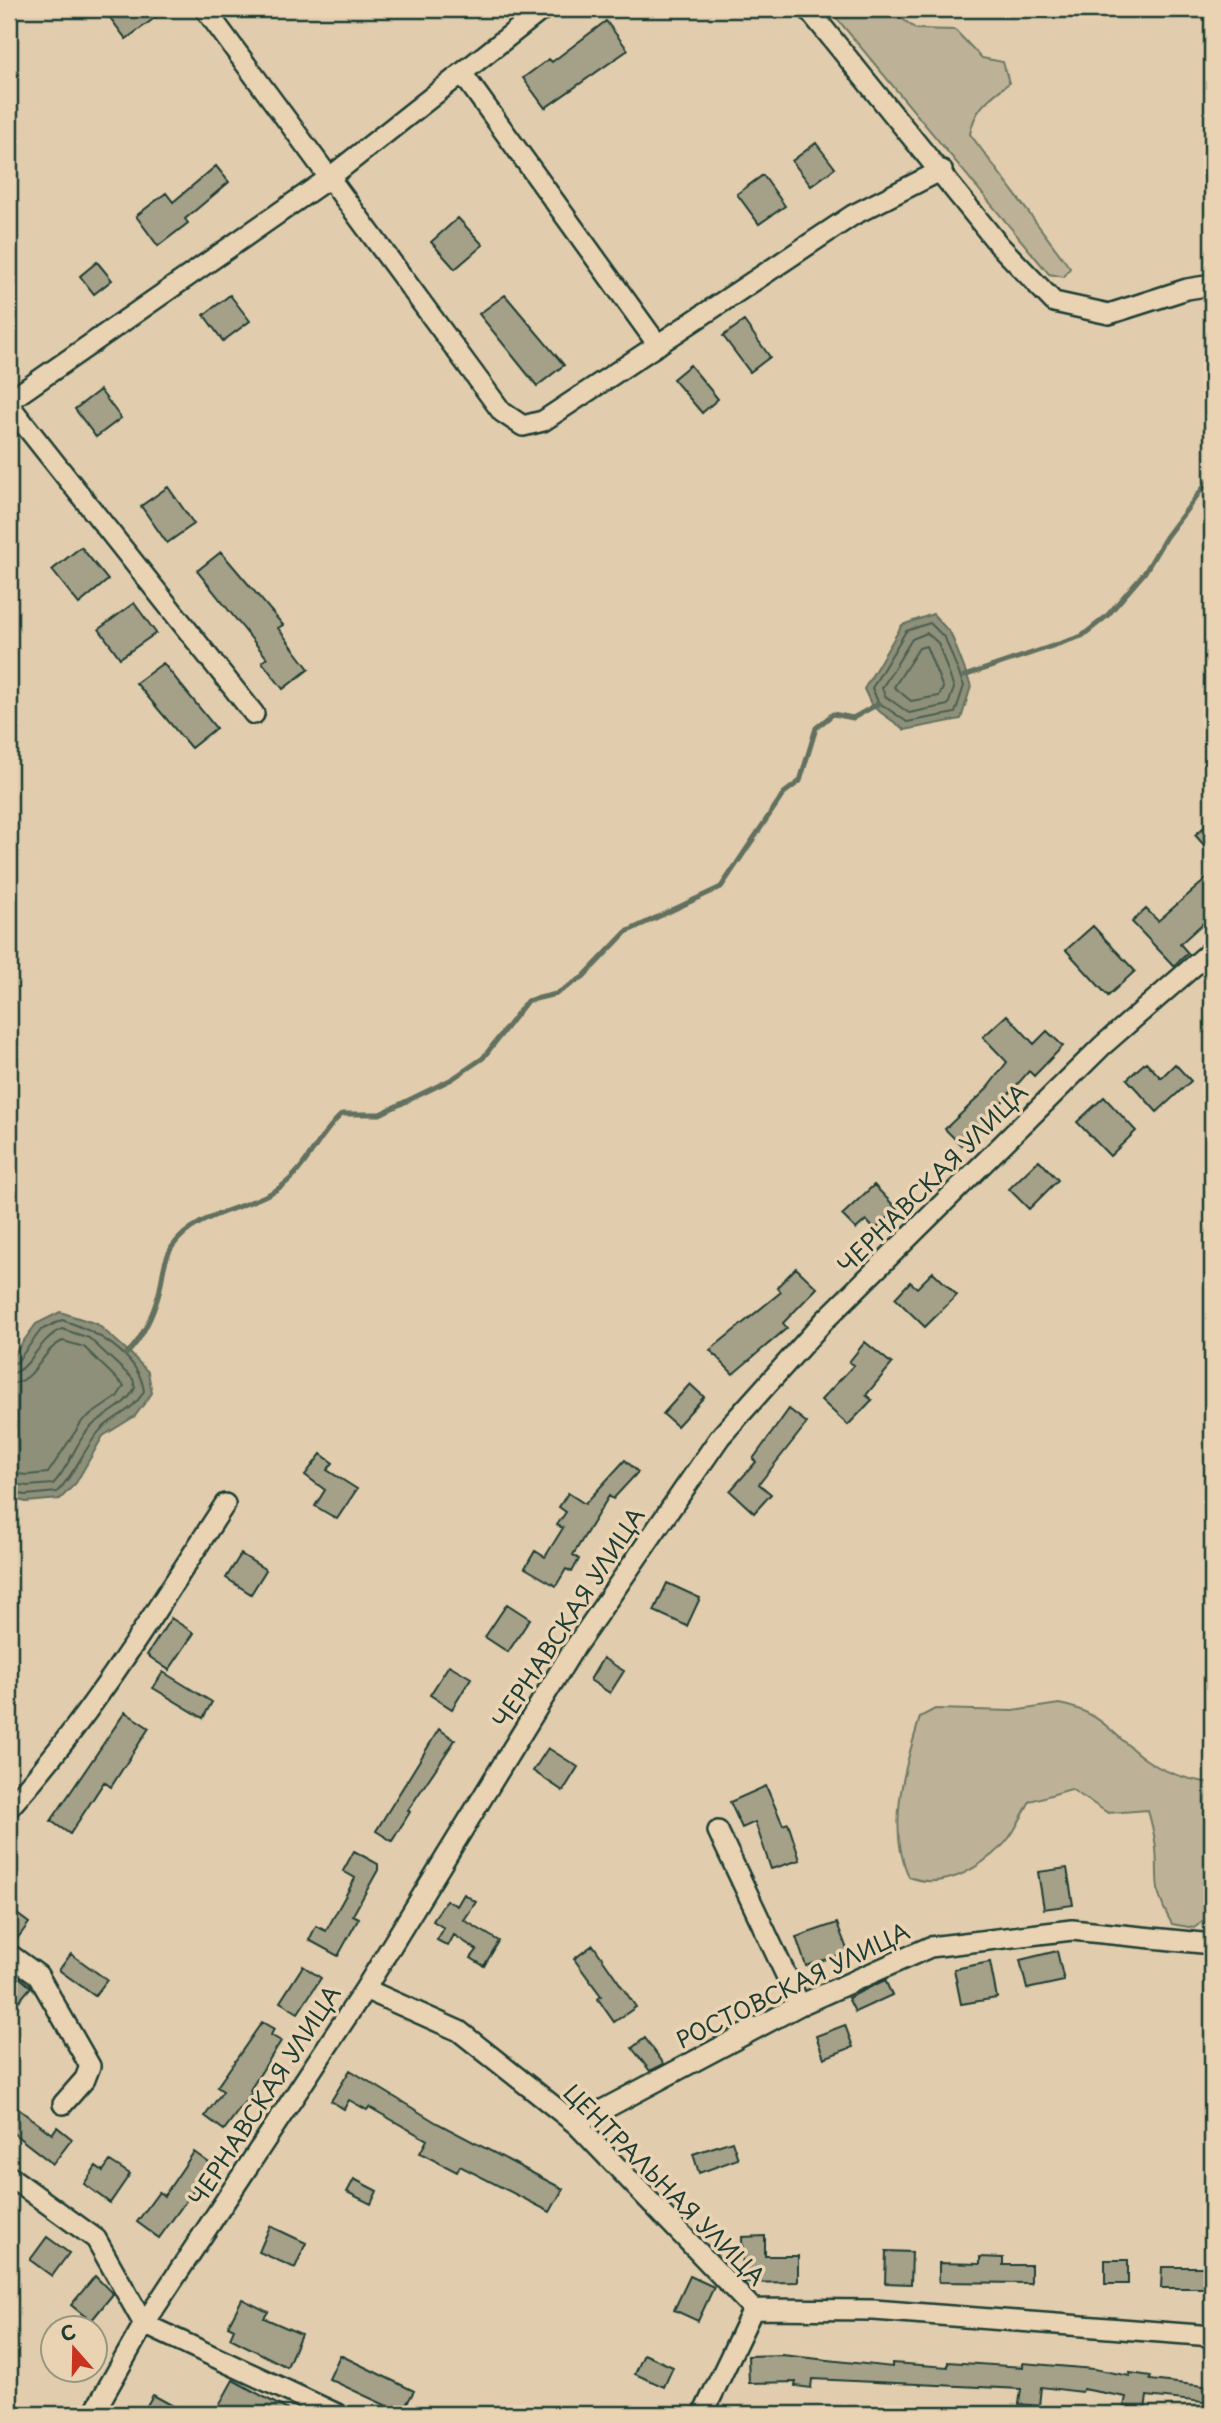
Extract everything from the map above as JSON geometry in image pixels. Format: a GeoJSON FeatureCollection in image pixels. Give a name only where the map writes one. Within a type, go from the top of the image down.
{"type":"FeatureCollection","features":[{"type":"Feature","properties":{"kind":"street"},"geometry":{"type":"LineString","coordinates":[[205,9],[502,412],[523,426],[543,421],[853,215],[942,170]]}},
{"type":"Feature","properties":{"kind":"street"},"geometry":{"type":"LineString","coordinates":[[254,714],[9,403],[329,178],[543,9]]}},
{"type":"Feature","properties":{"kind":"street"},"geometry":{"type":"LineString","coordinates":[[808,9],[942,170],[999,244],[1054,302],[1109,314],[1187,289],[1212,285]]}},
{"type":"Feature","properties":{"kind":"street"},"geometry":{"type":"LineString","coordinates":[[462,73],[658,345]]}},
{"type":"Feature","properties":{"kind":"street","name":"ЧЕРНАВСКАЯ УЛИЦА"},"geometry":{"type":"LineString","coordinates":[[93,2414],[144,2324],[365,1989],[571,1653],[720,1437],[845,1300],[1102,1046],[1212,950]]}},
{"type":"Feature","properties":{"kind":"street"},"geometry":{"type":"LineString","coordinates":[[9,1808],[44,1769],[100,1695],[226,1504]]}},
{"type":"Feature","properties":{"kind":"street"},"geometry":{"type":"LineString","coordinates":[[718,1831],[800,2005]]}},
{"type":"Feature","properties":{"kind":"street","name":"РОСТОВСКАЯ УЛИЦА"},"geometry":{"type":"LineString","coordinates":[[576,2124],[800,2005],[930,1947],[1072,1930],[1212,1944]]}},
{"type":"Feature","properties":{"kind":"street"},"geometry":{"type":"LineString","coordinates":[[9,1954],[38,1975],[90,2066],[85,2079],[63,2105]]}},
{"type":"Feature","properties":{"kind":"street","name":"ЦЕНТРАЛЬНАЯ УЛИЦА"},"geometry":{"type":"LineString","coordinates":[[365,1989],[459,2031],[576,2124],[753,2309],[874,2310],[1212,2336]]}},
{"type":"Feature","properties":{"kind":"street"},"geometry":{"type":"LineString","coordinates":[[9,2176],[96,2239],[144,2324],[337,2414]]}},
{"type":"Feature","properties":{"kind":"street"},"geometry":{"type":"LineString","coordinates":[[703,2414],[753,2309]]}},
{"type":"Feature","properties":{"kind":"shaded area"},"geometry":{"type":"Polygon","coordinates":[[[829,9],[889,9],[916,29],[955,30],[982,58],[1003,62],[1009,83],[979,110],[970,134],[1070,268],[1064,277],[1049,274],[829,9]]]}},
{"type":"Feature","properties":{"kind":"shaded area"},"geometry":{"type":"Polygon","coordinates":[[[1059,1704],[1097,1719],[1145,1759],[1161,1768],[1186,1778],[1212,1783],[1212,1915],[1194,1928],[1172,1924],[1161,1902],[1153,1829],[1148,1810],[1108,1813],[1071,1789],[1030,1801],[1006,1842],[970,1870],[958,1876],[934,1881],[909,1877],[902,1858],[898,1817],[904,1777],[920,1717],[935,1709],[1013,1711],[1059,1704]]]}},
{"type":"Feature","properties":{"kind":"water"},"geometry":{"type":"Polygon","coordinates":[[[933,614],[951,634],[971,686],[961,719],[905,730],[872,706],[864,689],[902,625],[933,614]]]}},
{"type":"Feature","properties":{"kind":"water"},"geometry":{"type":"Polygon","coordinates":[[[60,1312],[97,1324],[129,1352],[148,1372],[152,1393],[135,1416],[103,1436],[76,1483],[60,1499],[26,1502],[9,1498],[9,1361],[36,1324],[60,1312]]]}},
{"type":"Feature","properties":{"kind":"building"},"geometry":{"type":"Polygon","coordinates":[[[117,9],[167,9],[126,39],[108,15],[117,9]]]}},
{"type":"Feature","properties":{"kind":"building"},"geometry":{"type":"Polygon","coordinates":[[[606,21],[628,50],[545,108],[523,78],[549,59],[552,62],[606,21]]]}},
{"type":"Feature","properties":{"kind":"building"},"geometry":{"type":"Polygon","coordinates":[[[816,143],[835,168],[811,186],[792,161],[816,143]]]}},
{"type":"Feature","properties":{"kind":"building"},"geometry":{"type":"Polygon","coordinates":[[[216,166],[229,182],[185,219],[188,223],[158,246],[136,216],[166,193],[173,202],[216,166]]]}},
{"type":"Feature","properties":{"kind":"building"},"geometry":{"type":"Polygon","coordinates":[[[763,175],[785,206],[759,224],[737,194],[763,175]]]}},
{"type":"Feature","properties":{"kind":"building"},"geometry":{"type":"Polygon","coordinates":[[[458,218],[483,245],[455,269],[431,242],[458,218]]]}},
{"type":"Feature","properties":{"kind":"building"},"geometry":{"type":"Polygon","coordinates":[[[97,262],[112,280],[94,294],[80,276],[97,262]]]}},
{"type":"Feature","properties":{"kind":"building"},"geometry":{"type":"Polygon","coordinates":[[[230,295],[250,321],[223,341],[204,315],[230,295]]]}},
{"type":"Feature","properties":{"kind":"building"},"geometry":{"type":"Polygon","coordinates":[[[505,295],[564,365],[537,386],[479,314],[505,295]]]}},
{"type":"Feature","properties":{"kind":"building"},"geometry":{"type":"Polygon","coordinates":[[[744,321],[770,357],[750,372],[723,336],[744,321]]]}},
{"type":"Feature","properties":{"kind":"building"},"geometry":{"type":"Polygon","coordinates":[[[690,365],[718,399],[702,413],[673,379],[690,365]]]}},
{"type":"Feature","properties":{"kind":"building"},"geometry":{"type":"Polygon","coordinates":[[[100,390],[121,418],[96,437],[75,409],[100,390]]]}},
{"type":"Feature","properties":{"kind":"building"},"geometry":{"type":"Polygon","coordinates":[[[168,487],[194,524],[167,543],[141,506],[168,487]]]}},
{"type":"Feature","properties":{"kind":"building"},"geometry":{"type":"Polygon","coordinates":[[[81,547],[108,580],[79,604],[52,570],[81,547]]]}},
{"type":"Feature","properties":{"kind":"building"},"geometry":{"type":"Polygon","coordinates":[[[221,552],[283,625],[278,628],[309,669],[283,689],[262,662],[267,658],[197,571],[221,552]]]}},
{"type":"Feature","properties":{"kind":"building"},"geometry":{"type":"Polygon","coordinates":[[[134,603],[156,633],[120,658],[99,629],[134,603]]]}},
{"type":"Feature","properties":{"kind":"building"},"geometry":{"type":"Polygon","coordinates":[[[163,663],[216,728],[191,748],[136,683],[163,663]]]}},
{"type":"Feature","properties":{"kind":"building"},"geometry":{"type":"Polygon","coordinates":[[[1212,820],[1212,854],[1195,835],[1212,820]]]}},
{"type":"Feature","properties":{"kind":"building"},"geometry":{"type":"Polygon","coordinates":[[[1212,874],[1212,915],[1180,944],[1188,953],[1174,966],[1132,922],[1146,909],[1158,921],[1212,874]]]}},
{"type":"Feature","properties":{"kind":"building"},"geometry":{"type":"Polygon","coordinates":[[[1093,926],[1135,971],[1108,996],[1066,950],[1093,926]]]}},
{"type":"Feature","properties":{"kind":"building"},"geometry":{"type":"Polygon","coordinates":[[[1007,1015],[1034,1044],[1047,1031],[1063,1046],[1034,1076],[1029,1071],[961,1145],[945,1129],[984,1092],[1007,1062],[983,1037],[1007,1015]]]}},
{"type":"Feature","properties":{"kind":"building"},"geometry":{"type":"Polygon","coordinates":[[[1146,1062],[1161,1078],[1175,1064],[1191,1081],[1157,1112],[1127,1079],[1146,1062]]]}},
{"type":"Feature","properties":{"kind":"building"},"geometry":{"type":"Polygon","coordinates":[[[1104,1097],[1136,1131],[1110,1156],[1077,1122],[1104,1097]]]}},
{"type":"Feature","properties":{"kind":"building"},"geometry":{"type":"Polygon","coordinates":[[[1039,1160],[1058,1180],[1029,1209],[1009,1189],[1039,1160]]]}},
{"type":"Feature","properties":{"kind":"building"},"geometry":{"type":"Polygon","coordinates":[[[874,1185],[897,1209],[875,1230],[866,1220],[856,1229],[842,1215],[874,1185]]]}},
{"type":"Feature","properties":{"kind":"building"},"geometry":{"type":"Polygon","coordinates":[[[796,1268],[817,1288],[783,1323],[787,1328],[733,1374],[710,1350],[781,1292],[777,1287],[796,1268]]]}},
{"type":"Feature","properties":{"kind":"building"},"geometry":{"type":"Polygon","coordinates":[[[933,1272],[957,1295],[925,1327],[895,1298],[910,1282],[917,1288],[933,1272]]]}},
{"type":"Feature","properties":{"kind":"building"},"geometry":{"type":"Polygon","coordinates":[[[865,1342],[892,1364],[866,1395],[872,1400],[848,1425],[821,1400],[854,1365],[849,1362],[865,1342]]]}},
{"type":"Feature","properties":{"kind":"building"},"geometry":{"type":"Polygon","coordinates":[[[690,1384],[704,1397],[677,1426],[663,1414],[690,1384]]]}},
{"type":"Feature","properties":{"kind":"building"},"geometry":{"type":"Polygon","coordinates":[[[789,1409],[807,1423],[759,1484],[771,1494],[754,1513],[730,1491],[756,1462],[753,1459],[789,1409]]]}},
{"type":"Feature","properties":{"kind":"building"},"geometry":{"type":"Polygon","coordinates":[[[321,1454],[333,1463],[327,1470],[357,1489],[337,1519],[315,1506],[325,1490],[305,1475],[321,1454]]]}},
{"type":"Feature","properties":{"kind":"building"},"geometry":{"type":"Polygon","coordinates":[[[625,1460],[638,1472],[613,1499],[609,1496],[573,1555],[579,1559],[572,1572],[566,1569],[556,1586],[525,1568],[535,1551],[545,1557],[563,1528],[557,1525],[566,1512],[559,1507],[568,1493],[585,1504],[625,1460]]]}},
{"type":"Feature","properties":{"kind":"building"},"geometry":{"type":"Polygon","coordinates":[[[241,1554],[266,1570],[251,1594],[226,1578],[241,1554]]]}},
{"type":"Feature","properties":{"kind":"building"},"geometry":{"type":"Polygon","coordinates":[[[667,1583],[700,1598],[687,1626],[654,1611],[667,1583]]]}},
{"type":"Feature","properties":{"kind":"building"},"geometry":{"type":"Polygon","coordinates":[[[507,1604],[530,1619],[508,1652],[485,1637],[507,1604]]]}},
{"type":"Feature","properties":{"kind":"building"},"geometry":{"type":"Polygon","coordinates":[[[171,1618],[194,1633],[169,1670],[147,1655],[171,1618]]]}},
{"type":"Feature","properties":{"kind":"building"},"geometry":{"type":"Polygon","coordinates":[[[603,1658],[624,1671],[610,1693],[590,1680],[603,1658]]]}},
{"type":"Feature","properties":{"kind":"building"},"geometry":{"type":"Polygon","coordinates":[[[449,1665],[471,1678],[452,1709],[430,1695],[449,1665]]]}},
{"type":"Feature","properties":{"kind":"building"},"geometry":{"type":"Polygon","coordinates":[[[163,1672],[212,1702],[203,1718],[153,1688],[163,1672]]]}},
{"type":"Feature","properties":{"kind":"building"},"geometry":{"type":"Polygon","coordinates":[[[125,1712],[149,1728],[111,1787],[104,1782],[70,1834],[51,1821],[125,1712]]]}},
{"type":"Feature","properties":{"kind":"building"},"geometry":{"type":"Polygon","coordinates":[[[439,1729],[455,1740],[408,1810],[410,1812],[392,1841],[376,1831],[439,1729]]]}},
{"type":"Feature","properties":{"kind":"building"},"geometry":{"type":"Polygon","coordinates":[[[548,1748],[578,1767],[563,1791],[533,1771],[548,1748]]]}},
{"type":"Feature","properties":{"kind":"building"},"geometry":{"type":"Polygon","coordinates":[[[766,1786],[783,1825],[788,1823],[800,1860],[771,1869],[755,1822],[742,1828],[730,1802],[766,1786]]]}},
{"type":"Feature","properties":{"kind":"building"},"geometry":{"type":"Polygon","coordinates":[[[354,1851],[378,1864],[378,1870],[353,1915],[359,1918],[338,1956],[309,1940],[316,1926],[326,1931],[352,1884],[355,1878],[343,1871],[354,1851]]]}},
{"type":"Feature","properties":{"kind":"building"},"geometry":{"type":"Polygon","coordinates":[[[1067,1868],[1073,1905],[1044,1909],[1038,1872],[1067,1868]]]}},
{"type":"Feature","properties":{"kind":"building"},"geometry":{"type":"Polygon","coordinates":[[[464,1894],[476,1902],[464,1920],[499,1941],[484,1966],[471,1958],[477,1950],[454,1935],[448,1946],[437,1940],[444,1928],[433,1921],[446,1900],[457,1906],[464,1894]]]}},
{"type":"Feature","properties":{"kind":"building"},"geometry":{"type":"Polygon","coordinates":[[[9,1908],[29,1923],[14,1943],[9,1942],[9,1908]]]}},
{"type":"Feature","properties":{"kind":"building"},"geometry":{"type":"Polygon","coordinates":[[[837,1923],[848,1952],[806,1966],[796,1937],[837,1923]]]}},
{"type":"Feature","properties":{"kind":"building"},"geometry":{"type":"Polygon","coordinates":[[[593,1945],[636,2007],[614,2022],[598,1999],[601,1996],[574,1959],[593,1945]]]}},
{"type":"Feature","properties":{"kind":"building"},"geometry":{"type":"Polygon","coordinates":[[[1057,1951],[1064,1981],[1027,1989],[1020,1960],[1057,1951]]]}},
{"type":"Feature","properties":{"kind":"building"},"geometry":{"type":"Polygon","coordinates":[[[71,1954],[107,1980],[95,1996],[59,1970],[71,1954]]]}},
{"type":"Feature","properties":{"kind":"building"},"geometry":{"type":"Polygon","coordinates":[[[990,1962],[997,1998],[961,2004],[954,1969],[990,1962]]]}},
{"type":"Feature","properties":{"kind":"building"},"geometry":{"type":"Polygon","coordinates":[[[303,1966],[321,1978],[298,2013],[280,2002],[303,1966]]]}},
{"type":"Feature","properties":{"kind":"building"},"geometry":{"type":"Polygon","coordinates":[[[9,1969],[31,1987],[20,2000],[9,1991],[9,1969]]]}},
{"type":"Feature","properties":{"kind":"building"},"geometry":{"type":"Polygon","coordinates":[[[885,1980],[892,1995],[855,2012],[848,1998],[885,1980]]]}},
{"type":"Feature","properties":{"kind":"building"},"geometry":{"type":"Polygon","coordinates":[[[262,2022],[274,2029],[271,2035],[281,2041],[250,2090],[252,2092],[224,2130],[205,2116],[223,2091],[217,2087],[262,2022]]]}},
{"type":"Feature","properties":{"kind":"building"},"geometry":{"type":"Polygon","coordinates":[[[845,2025],[853,2047],[824,2058],[816,2036],[845,2025]]]}},
{"type":"Feature","properties":{"kind":"building"},"geometry":{"type":"Polygon","coordinates":[[[645,2038],[664,2064],[650,2071],[632,2048],[645,2038]]]}},
{"type":"Feature","properties":{"kind":"building"},"geometry":{"type":"Polygon","coordinates":[[[350,2070],[437,2123],[563,2189],[550,2212],[460,2166],[457,2172],[420,2153],[427,2140],[369,2107],[367,2110],[349,2100],[344,2109],[331,2101],[350,2070]]]}},
{"type":"Feature","properties":{"kind":"building"},"geometry":{"type":"Polygon","coordinates":[[[9,2102],[52,2134],[57,2127],[72,2139],[53,2164],[9,2130],[9,2102]]]}},
{"type":"Feature","properties":{"kind":"building"},"geometry":{"type":"Polygon","coordinates":[[[732,2141],[738,2159],[699,2173],[693,2154],[732,2141]]]}},
{"type":"Feature","properties":{"kind":"building"},"geometry":{"type":"Polygon","coordinates":[[[194,2152],[212,2165],[159,2238],[137,2222],[159,2192],[164,2196],[194,2152]]]}},
{"type":"Feature","properties":{"kind":"building"},"geometry":{"type":"Polygon","coordinates":[[[110,2161],[130,2174],[110,2203],[84,2184],[96,2166],[103,2171],[110,2161]]]}},
{"type":"Feature","properties":{"kind":"building"},"geometry":{"type":"Polygon","coordinates":[[[354,2179],[377,2191],[371,2204],[347,2192],[354,2179]]]}},
{"type":"Feature","properties":{"kind":"building"},"geometry":{"type":"Polygon","coordinates":[[[270,2226],[306,2243],[295,2268],[259,2252],[270,2226]]]}},
{"type":"Feature","properties":{"kind":"building"},"geometry":{"type":"Polygon","coordinates":[[[765,2236],[765,2256],[798,2256],[798,2282],[745,2283],[742,2237],[765,2236]]]}},
{"type":"Feature","properties":{"kind":"building"},"geometry":{"type":"Polygon","coordinates":[[[47,2237],[69,2253],[52,2276],[30,2260],[47,2237]]]}},
{"type":"Feature","properties":{"kind":"building"},"geometry":{"type":"Polygon","coordinates":[[[886,2251],[912,2252],[911,2284],[885,2283],[886,2251]]]}},
{"type":"Feature","properties":{"kind":"building"},"geometry":{"type":"Polygon","coordinates":[[[980,2257],[1003,2258],[1003,2265],[1031,2265],[1031,2283],[939,2282],[939,2263],[980,2264],[980,2257]]]}},
{"type":"Feature","properties":{"kind":"building"},"geometry":{"type":"Polygon","coordinates":[[[1105,2260],[1128,2260],[1128,2284],[1105,2284],[1105,2260]]]}},
{"type":"Feature","properties":{"kind":"building"},"geometry":{"type":"Polygon","coordinates":[[[1162,2267],[1207,2267],[1207,2288],[1161,2288],[1162,2267]]]}},
{"type":"Feature","properties":{"kind":"building"},"geometry":{"type":"Polygon","coordinates":[[[95,2276],[113,2294],[97,2314],[82,2314],[71,2305],[95,2276]]]}},
{"type":"Feature","properties":{"kind":"building"},"geometry":{"type":"Polygon","coordinates":[[[690,2276],[714,2287],[698,2321],[674,2310],[690,2276]]]}},
{"type":"Feature","properties":{"kind":"building"},"geometry":{"type":"Polygon","coordinates":[[[242,2299],[268,2312],[264,2318],[301,2334],[287,2367],[230,2338],[234,2329],[228,2326],[242,2299]]]}},
{"type":"Feature","properties":{"kind":"building"},"geometry":{"type":"Polygon","coordinates":[[[644,2354],[673,2367],[664,2387],[635,2374],[644,2354]]]}},
{"type":"Feature","properties":{"kind":"building"},"geometry":{"type":"Polygon","coordinates":[[[340,2355],[414,2391],[401,2414],[380,2414],[385,2405],[329,2379],[340,2355]]]}},
{"type":"Feature","properties":{"kind":"building"},"geometry":{"type":"Polygon","coordinates":[[[782,2355],[892,2367],[892,2363],[948,2367],[948,2362],[1023,2367],[1023,2363],[1094,2369],[1130,2376],[1130,2373],[1151,2376],[1150,2380],[1212,2387],[1212,2403],[1147,2396],[1145,2410],[1124,2406],[1126,2397],[1083,2389],[1082,2392],[1041,2387],[1039,2406],[1019,2404],[1021,2389],[812,2379],[811,2388],[795,2386],[796,2382],[749,2383],[748,2356],[782,2355]]]}},
{"type":"Feature","properties":{"kind":"building"},"geometry":{"type":"Polygon","coordinates":[[[233,2380],[295,2414],[231,2414],[218,2407],[233,2380]]]}},
{"type":"Feature","properties":{"kind":"building"},"geometry":{"type":"Polygon","coordinates":[[[153,2395],[188,2414],[142,2414],[153,2395]]]}},
{"type":"Feature","properties":{"kind":"waterway"},"geometry":{"type":"LineString","coordinates":[[964,676],[1082,636],[1107,616],[1145,572],[1166,537],[1212,476]]}},
{"type":"Feature","properties":{"kind":"waterway"},"geometry":{"type":"LineString","coordinates":[[126,1354],[146,1326],[157,1301],[167,1258],[182,1236],[207,1219],[263,1197],[287,1182],[342,1114],[380,1114],[452,1079],[483,1058],[527,1001],[556,994],[583,977],[626,932],[721,887],[784,793],[800,781],[816,728],[833,714],[853,718],[878,704]]}}]}
